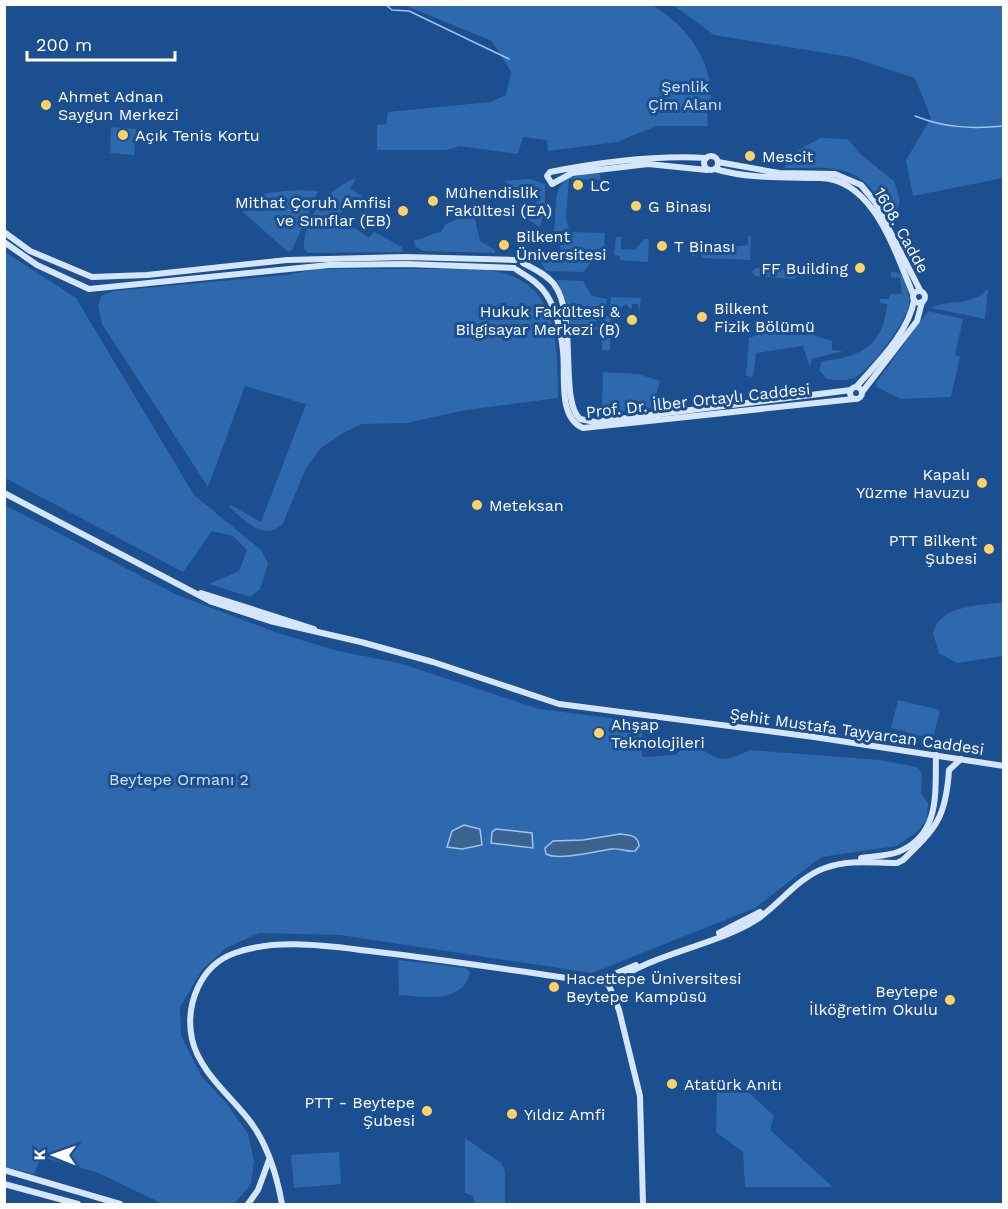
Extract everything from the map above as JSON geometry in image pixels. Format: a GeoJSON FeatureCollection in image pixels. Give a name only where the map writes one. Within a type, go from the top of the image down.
{"type":"FeatureCollection","features":[{"type":"Feature","properties":{"kind":"street","name":"1608. Cadde"},"geometry":{"type":"LineString","coordinates":[[555,171],[648,157],[706,158],[712,156],[718,162],[779,173],[835,174],[861,184],[875,202],[916,295]]}},
{"type":"Feature","properties":{"kind":"street"},"geometry":{"type":"LineString","coordinates":[[706,158],[704,162],[707,170]]}},
{"type":"Feature","properties":{"kind":"street"},"geometry":{"type":"LineString","coordinates":[[715,169],[718,162]]}},
{"type":"Feature","properties":{"kind":"street","name":"1608. Cadde"},"geometry":{"type":"LineString","coordinates":[[560,179],[572,173],[657,163],[779,179],[833,180],[854,188],[872,207],[916,295],[922,302]]}},
{"type":"Feature","properties":{"kind":"street"},"geometry":{"type":"LineString","coordinates":[[555,171],[560,179],[552,184],[548,180],[550,172],[555,171]]}},
{"type":"Feature","properties":{"kind":"street","name":"Prof. Dr. İlber Ortaylı Caddesi"},"geometry":{"type":"LineString","coordinates":[[4,232],[30,251],[92,277],[147,275],[289,260],[515,260],[548,279],[558,292],[569,346],[572,405],[580,419],[595,422],[860,388],[917,321],[922,302]]}},
{"type":"Feature","properties":{"kind":"street","name":"Prof. Dr. İlber Ortaylı Caddesi"},"geometry":{"type":"LineString","coordinates":[[4,242],[37,265],[80,287],[93,289],[329,265],[406,260]]}},
{"type":"Feature","properties":{"kind":"street"},"geometry":{"type":"LineString","coordinates":[[289,260],[283,265],[290,270]]}},
{"type":"Feature","properties":{"kind":"street"},"geometry":{"type":"LineString","coordinates":[[515,260],[513,264],[516,269],[522,268],[523,263]]}},
{"type":"Feature","properties":{"kind":"street","name":"Prof. Dr. İlber Ortaylı Caddesi"},"geometry":{"type":"LineString","coordinates":[[450,261],[516,269],[540,287],[554,311],[564,352],[567,410],[573,422],[583,428],[861,397],[860,388],[904,327],[912,313],[916,295]]}},
{"type":"Feature","properties":{"kind":"street"},"geometry":{"type":"LineString","coordinates":[[80,287],[79,282],[84,275]]}},
{"type":"Feature","properties":{"kind":"street"},"geometry":{"type":"LineString","coordinates":[[92,277],[93,289]]}},
{"type":"Feature","properties":{"kind":"street","name":"1608. Cadde"},"geometry":{"type":"LineString","coordinates":[[916,295],[924,294],[922,302]]}},
{"type":"Feature","properties":{"kind":"street"},"geometry":{"type":"LineString","coordinates":[[850,390],[854,399]]}},
{"type":"Feature","properties":{"kind":"street","name":"Şehit Mustafa Tayyarcan Caddesi"},"geometry":{"type":"LineString","coordinates":[[4,493],[195,592],[268,617],[433,662],[566,706],[1004,766]]}},
{"type":"Feature","properties":{"kind":"street"},"geometry":{"type":"LineString","coordinates":[[940,756],[949,771]]}},
{"type":"Feature","properties":{"kind":"street"},"geometry":{"type":"LineString","coordinates":[[608,983],[612,975],[749,919],[817,867],[900,851],[918,838],[931,820],[936,801],[940,756]]}},
{"type":"Feature","properties":{"kind":"street"},"geometry":{"type":"LineString","coordinates":[[282,1204],[279,1185],[259,1136],[199,1056],[192,1039],[193,998],[206,974],[223,958],[245,950],[269,946],[322,946],[614,983],[634,971],[754,921],[805,879],[824,868],[854,862],[903,860],[936,826],[945,801],[949,771],[961,759]]}},
{"type":"Feature","properties":{"kind":"street"},"geometry":{"type":"LineString","coordinates":[[608,983],[617,1003],[640,1096],[643,1204]]}},
{"type":"Feature","properties":{"kind":"street"},"geometry":{"type":"LineString","coordinates":[[248,1204],[258,1190],[269,1159]]}},
{"type":"Feature","properties":{"kind":"street"},"geometry":{"type":"LineString","coordinates":[[4,1170],[120,1204]]}},
{"type":"Feature","properties":{"kind":"street"},"geometry":{"type":"LineString","coordinates":[[4,1184],[78,1204]]}},
{"type":"Feature","properties":{"kind":"green space","name":"Şenlik Çim Alanı"},"geometry":{"type":"Polygon","coordinates":[[[404,5],[652,5],[678,25],[689,37],[705,64],[711,95],[710,112],[707,112],[708,126],[656,126],[617,142],[548,151],[547,140],[523,137],[518,154],[460,146],[447,150],[377,150],[377,125],[386,124],[388,112],[491,102],[506,95],[511,72],[492,41],[404,5]]]}},
{"type":"Feature","properties":{"kind":"green space"},"geometry":{"type":"Polygon","coordinates":[[[673,5],[1003,5],[1003,178],[913,196],[906,160],[931,118],[915,78],[850,57],[714,35],[673,5]]]}},
{"type":"Feature","properties":{"kind":"green space"},"geometry":{"type":"Polygon","coordinates":[[[111,127],[136,129],[134,155],[110,153],[111,127]]]}},
{"type":"Feature","properties":{"kind":"green space"},"geometry":{"type":"Polygon","coordinates":[[[820,138],[848,139],[860,154],[894,181],[900,201],[893,225],[873,191],[863,180],[852,174],[824,168],[785,168],[789,155],[820,138]]]}},
{"type":"Feature","properties":{"kind":"green space"},"geometry":{"type":"Polygon","coordinates":[[[599,173],[601,180],[569,179],[599,173]]]}},
{"type":"Feature","properties":{"kind":"green space"},"geometry":{"type":"Polygon","coordinates":[[[356,178],[350,189],[362,196],[355,207],[348,203],[338,217],[369,238],[374,232],[402,247],[403,252],[308,253],[304,249],[305,237],[313,215],[336,189],[356,178]]]}},
{"type":"Feature","properties":{"kind":"green space"},"geometry":{"type":"Polygon","coordinates":[[[530,179],[545,184],[545,204],[540,227],[527,219],[537,201],[504,181],[530,179]]]}},
{"type":"Feature","properties":{"kind":"green space"},"geometry":{"type":"Polygon","coordinates":[[[569,179],[566,218],[569,229],[554,233],[559,188],[569,179]]]}},
{"type":"Feature","properties":{"kind":"green space"},"geometry":{"type":"Polygon","coordinates":[[[299,190],[318,191],[292,250],[288,252],[242,211],[244,204],[256,196],[299,190]]]}},
{"type":"Feature","properties":{"kind":"green space"},"geometry":{"type":"Polygon","coordinates":[[[462,209],[474,215],[480,241],[495,250],[495,253],[422,251],[415,246],[414,240],[441,232],[446,224],[456,220],[462,209]]]}},
{"type":"Feature","properties":{"kind":"green space"},"geometry":{"type":"Polygon","coordinates":[[[572,232],[605,233],[604,253],[562,251],[558,241],[550,241],[552,238],[572,232]]]}},
{"type":"Feature","properties":{"kind":"green space"},"geometry":{"type":"Polygon","coordinates":[[[748,236],[751,236],[750,260],[703,258],[699,253],[692,257],[692,245],[742,246],[748,244],[748,236]]]}},
{"type":"Feature","properties":{"kind":"green space"},"geometry":{"type":"Polygon","coordinates":[[[616,237],[621,237],[621,249],[635,250],[644,239],[649,239],[648,262],[620,260],[620,256],[614,255],[616,237]]]}},
{"type":"Feature","properties":{"kind":"green space"},"geometry":{"type":"Polygon","coordinates":[[[5,252],[76,298],[194,495],[262,551],[268,564],[260,589],[250,597],[209,584],[239,571],[247,550],[233,536],[212,531],[183,572],[5,478],[5,252]]]}},
{"type":"Feature","properties":{"kind":"green space"},"geometry":{"type":"Polygon","coordinates":[[[543,255],[549,260],[591,262],[583,272],[546,271],[541,263],[543,255]]]}},
{"type":"Feature","properties":{"kind":"green space"},"geometry":{"type":"Polygon","coordinates":[[[755,268],[795,270],[798,276],[794,279],[755,276],[752,272],[755,268]]]}},
{"type":"Feature","properties":{"kind":"green space"},"geometry":{"type":"Polygon","coordinates":[[[317,269],[479,269],[505,273],[524,282],[538,295],[548,311],[554,330],[558,398],[466,410],[407,423],[362,424],[343,433],[321,448],[306,468],[283,523],[269,531],[255,527],[229,507],[231,505],[261,522],[306,404],[245,386],[208,487],[102,324],[98,306],[101,296],[114,291],[286,275],[317,269]]]}},
{"type":"Feature","properties":{"kind":"green space"},"geometry":{"type":"Polygon","coordinates":[[[891,272],[901,273],[906,284],[909,304],[895,333],[861,374],[847,380],[827,379],[819,370],[822,361],[848,357],[868,347],[881,330],[887,304],[880,303],[880,299],[889,299],[890,294],[902,294],[900,278],[891,277],[891,272]]]}},
{"type":"Feature","properties":{"kind":"green space"},"geometry":{"type":"Polygon","coordinates":[[[557,280],[583,281],[592,296],[607,299],[605,313],[587,329],[571,329],[568,306],[557,280]]]}},
{"type":"Feature","properties":{"kind":"green space"},"geometry":{"type":"Polygon","coordinates":[[[988,289],[985,319],[931,308],[946,303],[974,299],[988,289]]]}},
{"type":"Feature","properties":{"kind":"green space"},"geometry":{"type":"Polygon","coordinates":[[[611,297],[641,298],[639,313],[638,304],[632,304],[631,310],[626,304],[614,311],[610,321],[614,323],[611,324],[610,350],[602,350],[602,330],[594,329],[609,314],[611,297]]]}},
{"type":"Feature","properties":{"kind":"green space"},"geometry":{"type":"Polygon","coordinates":[[[928,311],[963,319],[955,355],[960,357],[951,397],[901,399],[877,387],[876,383],[928,311]]]}},
{"type":"Feature","properties":{"kind":"green space"},"geometry":{"type":"Polygon","coordinates":[[[763,333],[813,335],[832,341],[832,350],[843,351],[812,359],[810,367],[803,346],[756,353],[753,377],[746,376],[749,338],[763,333]]]}},
{"type":"Feature","properties":{"kind":"green space"},"geometry":{"type":"Polygon","coordinates":[[[603,372],[638,374],[660,381],[652,408],[588,415],[584,413],[602,406],[603,372]]]}},
{"type":"Feature","properties":{"kind":"green space","name":"Beytepe Ormanı 2"},"geometry":{"type":"Polygon","coordinates":[[[5,505],[177,595],[278,633],[338,651],[399,663],[539,709],[642,722],[642,757],[675,755],[689,743],[695,743],[715,757],[727,759],[750,750],[880,760],[917,767],[922,773],[921,793],[928,803],[927,819],[917,832],[896,846],[821,857],[755,908],[592,973],[340,935],[259,933],[226,948],[202,970],[180,1007],[181,1035],[202,1077],[227,1104],[248,1134],[254,1161],[251,1184],[234,1204],[163,1204],[96,1172],[41,1157],[34,1174],[5,1167],[5,505]]]}},
{"type":"Feature","properties":{"kind":"green space"},"geometry":{"type":"Polygon","coordinates":[[[1003,602],[1003,656],[957,663],[939,653],[933,633],[944,616],[962,608],[1003,602]]]}},
{"type":"Feature","properties":{"kind":"green space"},"geometry":{"type":"Polygon","coordinates":[[[898,700],[940,710],[933,739],[891,728],[898,700]]]}},
{"type":"Feature","properties":{"kind":"green space"},"geometry":{"type":"Polygon","coordinates":[[[398,960],[465,968],[470,972],[460,989],[451,994],[430,997],[399,995],[398,960]]]}},
{"type":"Feature","properties":{"kind":"green space"},"geometry":{"type":"Polygon","coordinates":[[[717,1086],[742,1086],[774,1116],[770,1130],[833,1187],[745,1187],[743,1152],[716,1132],[717,1086]]]}},
{"type":"Feature","properties":{"kind":"green space"},"geometry":{"type":"Polygon","coordinates":[[[465,1138],[501,1163],[505,1170],[505,1204],[474,1204],[474,1196],[465,1193],[465,1138]]]}},
{"type":"Feature","properties":{"kind":"green space"},"geometry":{"type":"Polygon","coordinates":[[[339,1152],[341,1184],[294,1188],[291,1155],[339,1152]]]}},
{"type":"Feature","properties":{"kind":"shaded area"},"geometry":{"type":"Polygon","coordinates":[[[464,825],[480,829],[482,845],[462,849],[447,847],[452,831],[464,825]]]}},
{"type":"Feature","properties":{"kind":"shaded area"},"geometry":{"type":"Polygon","coordinates":[[[496,829],[532,833],[533,848],[491,843],[492,832],[496,829]]]}},
{"type":"Feature","properties":{"kind":"shaded area"},"geometry":{"type":"Polygon","coordinates":[[[620,834],[630,835],[637,840],[639,846],[635,851],[612,849],[578,855],[552,856],[546,854],[545,848],[553,841],[583,840],[620,834]]]}},
{"type":"Feature","properties":{"kind":"waterway"},"geometry":{"type":"LineString","coordinates":[[385,4],[392,10],[409,11],[509,59]]}},
{"type":"Feature","properties":{"kind":"waterway"},"geometry":{"type":"LineString","coordinates":[[915,116],[959,127],[1004,126]]}},
{"type":"Feature","properties":{"kind":"place","name":"Ahmet Adnan Saygun Merkezi"},"geometry":{"type":"Point","coordinates":[46,105]}},
{"type":"Feature","properties":{"kind":"place","name":"Açık Tenis Kortu"},"geometry":{"type":"Point","coordinates":[123,135]}},
{"type":"Feature","properties":{"kind":"place","name":"Mescit"},"geometry":{"type":"Point","coordinates":[750,156]}},
{"type":"Feature","properties":{"kind":"place","name":"LC"},"geometry":{"type":"Point","coordinates":[578,185]}},
{"type":"Feature","properties":{"kind":"place","name":"Mühendislik Fakültesi (EA)"},"geometry":{"type":"Point","coordinates":[433,201]}},
{"type":"Feature","properties":{"kind":"place","name":"G Binası"},"geometry":{"type":"Point","coordinates":[636,206]}},
{"type":"Feature","properties":{"kind":"place","name":"Mithat Çoruh Amfisi ve Sınıflar (EB)"},"geometry":{"type":"Point","coordinates":[403,211]}},
{"type":"Feature","properties":{"kind":"place","name":"Bilkent Üniversitesi"},"geometry":{"type":"Point","coordinates":[504,245]}},
{"type":"Feature","properties":{"kind":"place","name":"T Binası"},"geometry":{"type":"Point","coordinates":[662,246]}},
{"type":"Feature","properties":{"kind":"place","name":"FF Building"},"geometry":{"type":"Point","coordinates":[860,268]}},
{"type":"Feature","properties":{"kind":"place","name":"Bilkent Fizik Bölümü"},"geometry":{"type":"Point","coordinates":[702,317]}},
{"type":"Feature","properties":{"kind":"place","name":"Hukuk Fakültesi & Bilgisayar Merkezi (B)"},"geometry":{"type":"Point","coordinates":[632,320]}},
{"type":"Feature","properties":{"kind":"place","name":"Kapalı Yüzme Havuzu"},"geometry":{"type":"Point","coordinates":[982,483]}},
{"type":"Feature","properties":{"kind":"place","name":"Meteksan"},"geometry":{"type":"Point","coordinates":[477,505]}},
{"type":"Feature","properties":{"kind":"place","name":"PTT Bilkent Şubesi"},"geometry":{"type":"Point","coordinates":[989,549]}},
{"type":"Feature","properties":{"kind":"place","name":"Ahşap Teknolojileri"},"geometry":{"type":"Point","coordinates":[599,733]}},
{"type":"Feature","properties":{"kind":"place","name":"Hacettepe Üniversitesi Beytepe Kampüsü"},"geometry":{"type":"Point","coordinates":[554,987]}},
{"type":"Feature","properties":{"kind":"place","name":"Beytepe İlköğretim Okulu"},"geometry":{"type":"Point","coordinates":[950,1000]}},
{"type":"Feature","properties":{"kind":"place","name":"Atatürk Anıtı"},"geometry":{"type":"Point","coordinates":[672,1084]}},
{"type":"Feature","properties":{"kind":"place","name":"PTT - Beytepe Şubesi"},"geometry":{"type":"Point","coordinates":[427,1111]}},
{"type":"Feature","properties":{"kind":"place","name":"Yıldız Amfi"},"geometry":{"type":"Point","coordinates":[512,1114]}}]}
